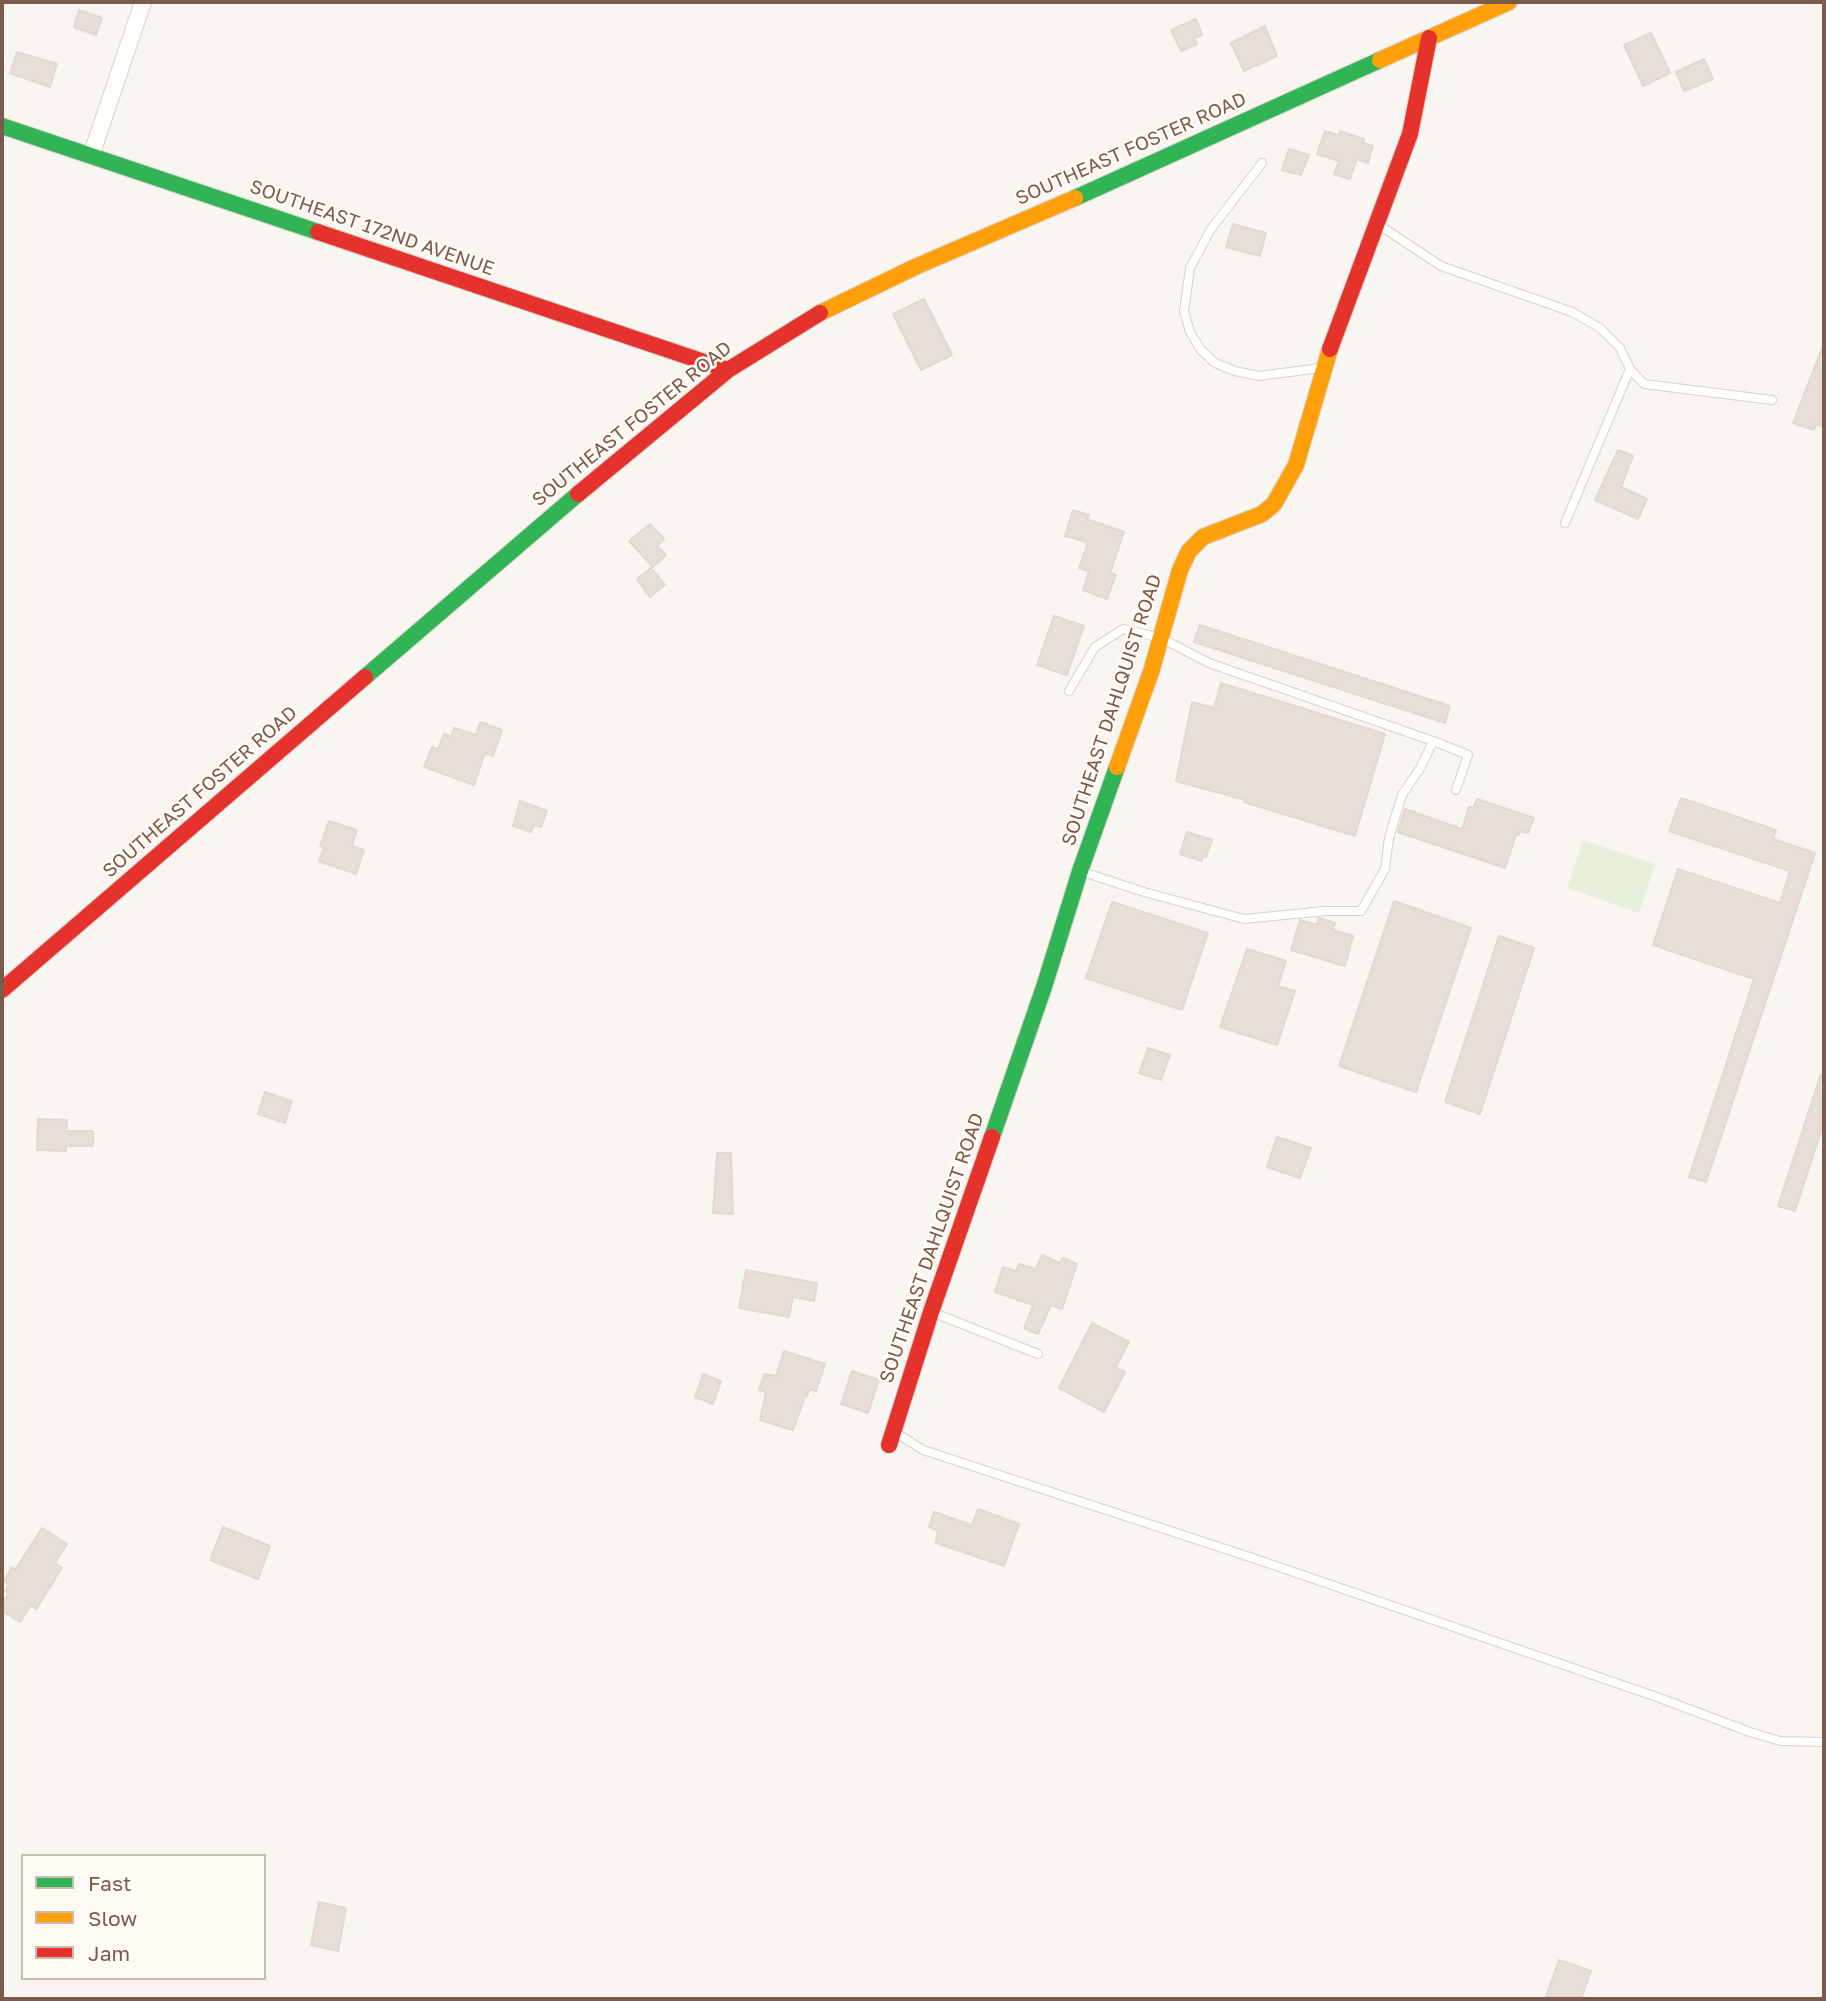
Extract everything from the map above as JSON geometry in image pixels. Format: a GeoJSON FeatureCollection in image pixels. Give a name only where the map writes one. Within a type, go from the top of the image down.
{"type":"FeatureCollection","features":[{"type":"Feature","properties":{"kind":"main road","name":"SOUTHEAST FOSTER ROAD"},"geometry":{"type":"LineString","coordinates":[[2,990],[577,495],[728,370],[825,310],[904,272],[1509,2]]}},
{"type":"Feature","properties":{"kind":"main road","name":"SOUTHEAST DAHLQUIST ROAD"},"geometry":{"type":"LineString","coordinates":[[891,1438],[1080,871],[1151,672],[1180,570],[1189,551],[1203,537],[1262,514],[1274,504],[1296,465],[1323,367],[1410,134],[1429,38]]}},
{"type":"Feature","properties":{"kind":"main road","name":"SOUTHEAST 172ND AVENUE"},"geometry":{"type":"LineString","coordinates":[[2,126],[728,370]]}},
{"type":"Feature","properties":{"kind":"street"},"geometry":{"type":"LineString","coordinates":[[91,156],[143,2]]}},
{"type":"Feature","properties":{"kind":"lane"},"geometry":{"type":"LineString","coordinates":[[1262,163],[1211,229],[1190,268],[1184,311],[1189,332],[1201,350],[1215,363],[1236,372],[1259,376],[1323,367]]}},
{"type":"Feature","properties":{"kind":"lane"},"geometry":{"type":"LineString","coordinates":[[1377,223],[1441,267],[1572,312],[1600,328],[1620,348],[1630,369],[1644,384],[1772,401]]}},
{"type":"Feature","properties":{"kind":"lane"},"geometry":{"type":"LineString","coordinates":[[1564,523],[1630,369]]}},
{"type":"Feature","properties":{"kind":"lane"},"geometry":{"type":"LineString","coordinates":[[1069,691],[1094,647],[1123,629],[1161,638],[1209,663],[1468,755],[1456,790]]}},
{"type":"Feature","properties":{"kind":"lane"},"geometry":{"type":"LineString","coordinates":[[1080,871],[1144,892],[1244,919],[1325,911],[1361,911],[1385,869],[1389,838],[1402,795],[1421,767],[1433,741]]}},
{"type":"Feature","properties":{"kind":"lane"},"geometry":{"type":"LineString","coordinates":[[931,1312],[1038,1354]]}},
{"type":"Feature","properties":{"kind":"lane"},"geometry":{"type":"LineString","coordinates":[[891,1438],[1266,1562],[1780,1741],[1824,1741]]}},
{"type":"Feature","properties":{"kind":"green space"},"geometry":{"type":"Polygon","coordinates":[[[1583,840],[1655,864],[1639,913],[1567,888],[1583,840]]]}},
{"type":"Feature","properties":{"kind":"building"},"geometry":{"type":"Polygon","coordinates":[[[79,10],[102,18],[96,35],[74,27],[79,10]]]}},
{"type":"Feature","properties":{"kind":"building"},"geometry":{"type":"Polygon","coordinates":[[[1196,19],[1202,35],[1194,38],[1197,44],[1181,51],[1171,30],[1196,19]]]}},
{"type":"Feature","properties":{"kind":"building"},"geometry":{"type":"Polygon","coordinates":[[[1265,26],[1277,56],[1244,71],[1231,43],[1265,26]]]}},
{"type":"Feature","properties":{"kind":"building"},"geometry":{"type":"Polygon","coordinates":[[[1651,33],[1670,73],[1643,86],[1624,45],[1651,33]]]}},
{"type":"Feature","properties":{"kind":"building"},"geometry":{"type":"Polygon","coordinates":[[[17,52],[57,64],[50,87],[10,73],[17,52]]]}},
{"type":"Feature","properties":{"kind":"building"},"geometry":{"type":"Polygon","coordinates":[[[1704,59],[1713,79],[1684,91],[1676,72],[1704,59]]]}},
{"type":"Feature","properties":{"kind":"building"},"geometry":{"type":"Polygon","coordinates":[[[1325,131],[1339,135],[1340,131],[1364,139],[1363,143],[1373,146],[1368,163],[1357,159],[1350,179],[1334,174],[1339,161],[1317,154],[1325,131]]]}},
{"type":"Feature","properties":{"kind":"building"},"geometry":{"type":"Polygon","coordinates":[[[1289,149],[1309,155],[1301,175],[1282,170],[1289,149]]]}},
{"type":"Feature","properties":{"kind":"building"},"geometry":{"type":"Polygon","coordinates":[[[1233,224],[1266,233],[1260,256],[1226,247],[1233,224]]]}},
{"type":"Feature","properties":{"kind":"building"},"geometry":{"type":"Polygon","coordinates":[[[924,299],[952,355],[921,370],[893,314],[924,299]]]}},
{"type":"Feature","properties":{"kind":"building"},"geometry":{"type":"Polygon","coordinates":[[[1822,348],[1824,427],[1816,424],[1814,430],[1793,423],[1822,348]]]}},
{"type":"Feature","properties":{"kind":"building"},"geometry":{"type":"Polygon","coordinates":[[[1618,450],[1633,456],[1621,487],[1647,499],[1638,519],[1595,500],[1618,450]]]}},
{"type":"Feature","properties":{"kind":"building"},"geometry":{"type":"Polygon","coordinates":[[[1073,510],[1089,515],[1087,519],[1124,532],[1110,573],[1116,575],[1107,599],[1083,590],[1089,571],[1079,568],[1086,542],[1065,536],[1073,510]]]}},
{"type":"Feature","properties":{"kind":"building"},"geometry":{"type":"Polygon","coordinates":[[[650,524],[664,539],[657,546],[666,555],[653,567],[629,541],[650,524]]]}},
{"type":"Feature","properties":{"kind":"building"},"geometry":{"type":"Polygon","coordinates":[[[651,568],[665,585],[650,597],[637,579],[651,568]]]}},
{"type":"Feature","properties":{"kind":"building"},"geometry":{"type":"Polygon","coordinates":[[[1054,616],[1084,626],[1067,675],[1037,665],[1054,616]]]}},
{"type":"Feature","properties":{"kind":"building"},"geometry":{"type":"Polygon","coordinates":[[[1200,625],[1450,706],[1445,723],[1194,642],[1200,625]]]}},
{"type":"Feature","properties":{"kind":"building"},"geometry":{"type":"Polygon","coordinates":[[[1221,683],[1385,734],[1355,836],[1244,802],[1245,800],[1176,781],[1192,702],[1214,708],[1221,683]]]}},
{"type":"Feature","properties":{"kind":"building"},"geometry":{"type":"Polygon","coordinates":[[[480,722],[502,730],[493,756],[485,753],[474,785],[424,767],[432,747],[438,749],[444,734],[451,737],[454,728],[476,735],[480,722]]]}},
{"type":"Feature","properties":{"kind":"building"},"geometry":{"type":"Polygon","coordinates":[[[1681,798],[1776,830],[1773,839],[1815,853],[1706,1182],[1689,1177],[1754,979],[1653,945],[1678,869],[1780,903],[1790,871],[1669,831],[1681,798]]]}},
{"type":"Feature","properties":{"kind":"building"},"geometry":{"type":"Polygon","coordinates":[[[1477,799],[1534,818],[1528,833],[1520,831],[1519,835],[1516,835],[1505,868],[1398,832],[1405,809],[1462,829],[1469,807],[1473,808],[1477,799]]]}},
{"type":"Feature","properties":{"kind":"building"},"geometry":{"type":"Polygon","coordinates":[[[520,801],[547,811],[541,827],[534,825],[531,832],[513,826],[520,801]]]}},
{"type":"Feature","properties":{"kind":"building"},"geometry":{"type":"Polygon","coordinates":[[[329,821],[357,830],[352,846],[364,850],[356,874],[319,861],[324,847],[320,846],[329,821]]]}},
{"type":"Feature","properties":{"kind":"building"},"geometry":{"type":"Polygon","coordinates":[[[1187,832],[1212,840],[1206,857],[1203,856],[1201,861],[1180,854],[1187,832]]]}},
{"type":"Feature","properties":{"kind":"building"},"geometry":{"type":"Polygon","coordinates":[[[1394,901],[1471,928],[1416,1092],[1339,1066],[1394,901]]]}},
{"type":"Feature","properties":{"kind":"building"},"geometry":{"type":"Polygon","coordinates":[[[1112,902],[1208,933],[1182,1010],[1086,978],[1112,902]]]}},
{"type":"Feature","properties":{"kind":"building"},"geometry":{"type":"Polygon","coordinates":[[[1319,918],[1335,923],[1333,930],[1353,936],[1345,966],[1291,950],[1300,920],[1317,925],[1319,918]]]}},
{"type":"Feature","properties":{"kind":"building"},"geometry":{"type":"Polygon","coordinates":[[[1499,936],[1534,948],[1480,1114],[1445,1102],[1499,936]]]}},
{"type":"Feature","properties":{"kind":"building"},"geometry":{"type":"Polygon","coordinates":[[[1247,949],[1286,961],[1278,986],[1295,991],[1277,1045],[1220,1027],[1247,949]]]}},
{"type":"Feature","properties":{"kind":"building"},"geometry":{"type":"Polygon","coordinates":[[[1148,1048],[1170,1055],[1161,1080],[1139,1073],[1148,1048]]]}},
{"type":"Feature","properties":{"kind":"building"},"geometry":{"type":"Polygon","coordinates":[[[1821,1074],[1824,1074],[1824,1122],[1795,1211],[1778,1206],[1821,1074]]]}},
{"type":"Feature","properties":{"kind":"building"},"geometry":{"type":"Polygon","coordinates":[[[265,1092],[292,1101],[285,1123],[258,1114],[265,1092]]]}},
{"type":"Feature","properties":{"kind":"building"},"geometry":{"type":"Polygon","coordinates":[[[38,1119],[67,1120],[66,1131],[93,1131],[93,1146],[66,1146],[66,1151],[37,1150],[38,1119]]]}},
{"type":"Feature","properties":{"kind":"building"},"geometry":{"type":"Polygon","coordinates":[[[1277,1137],[1311,1148],[1300,1178],[1267,1167],[1277,1137]]]}},
{"type":"Feature","properties":{"kind":"building"},"geometry":{"type":"Polygon","coordinates":[[[717,1153],[731,1153],[733,1214],[713,1213],[717,1153]]]}},
{"type":"Feature","properties":{"kind":"building"},"geometry":{"type":"Polygon","coordinates":[[[1042,1255],[1060,1263],[1063,1258],[1077,1264],[1062,1309],[1051,1305],[1038,1334],[1024,1328],[1033,1305],[995,1292],[1003,1267],[1016,1271],[1019,1264],[1036,1269],[1042,1255]]]}},
{"type":"Feature","properties":{"kind":"building"},"geometry":{"type":"Polygon","coordinates":[[[746,1270],[817,1283],[814,1301],[793,1297],[789,1317],[739,1308],[746,1270]]]}},
{"type":"Feature","properties":{"kind":"building"},"geometry":{"type":"Polygon","coordinates":[[[1092,1323],[1129,1342],[1116,1367],[1125,1372],[1104,1412],[1059,1388],[1092,1323]]]}},
{"type":"Feature","properties":{"kind":"building"},"geometry":{"type":"Polygon","coordinates":[[[784,1351],[825,1364],[816,1391],[810,1389],[805,1396],[793,1430],[760,1420],[766,1392],[759,1390],[764,1374],[776,1376],[784,1351]]]}},
{"type":"Feature","properties":{"kind":"building"},"geometry":{"type":"Polygon","coordinates":[[[852,1371],[879,1380],[868,1413],[841,1404],[852,1371]]]}},
{"type":"Feature","properties":{"kind":"building"},"geometry":{"type":"Polygon","coordinates":[[[703,1374],[721,1381],[713,1404],[695,1397],[703,1374]]]}},
{"type":"Feature","properties":{"kind":"building"},"geometry":{"type":"Polygon","coordinates":[[[978,1509],[1019,1524],[1004,1566],[936,1543],[938,1530],[929,1527],[934,1512],[972,1525],[978,1509]]]}},
{"type":"Feature","properties":{"kind":"building"},"geometry":{"type":"Polygon","coordinates":[[[223,1527],[270,1546],[258,1579],[210,1560],[223,1527]]]}},
{"type":"Feature","properties":{"kind":"building"},"geometry":{"type":"Polygon","coordinates":[[[42,1528],[67,1544],[55,1563],[62,1568],[36,1609],[31,1605],[20,1622],[2,1611],[2,1604],[9,1593],[5,1591],[9,1585],[4,1581],[12,1567],[15,1570],[42,1528]]]}},
{"type":"Feature","properties":{"kind":"building"},"geometry":{"type":"Polygon","coordinates":[[[319,1902],[346,1908],[338,1951],[311,1945],[319,1902]]]}},
{"type":"Feature","properties":{"kind":"building"},"geometry":{"type":"Polygon","coordinates":[[[1559,1960],[1591,1971],[1581,1999],[1545,1999],[1559,1960]]]}},
{"type":"Feature","properties":{"kind":"traffic: fast"},"geometry":{"type":"LineString","coordinates":[[1075,198],[1380,60]]}},
{"type":"Feature","properties":{"kind":"traffic: fast"},"geometry":{"type":"LineString","coordinates":[[2,126],[318,232]]}},
{"type":"Feature","properties":{"kind":"traffic: fast"},"geometry":{"type":"LineString","coordinates":[[365,677],[578,494]]}},
{"type":"Feature","properties":{"kind":"traffic: fast"},"geometry":{"type":"LineString","coordinates":[[992,1137],[1117,767]]}},
{"type":"Feature","properties":{"kind":"traffic: slow"},"geometry":{"type":"LineString","coordinates":[[1380,60],[1509,2]]}},
{"type":"Feature","properties":{"kind":"traffic: slow"},"geometry":{"type":"LineString","coordinates":[[820,313],[915,267],[1075,198]]}},
{"type":"Feature","properties":{"kind":"traffic: slow"},"geometry":{"type":"LineString","coordinates":[[1117,767],[1151,672],[1180,570],[1189,551],[1203,537],[1262,514],[1274,504],[1296,465],[1330,349]]}},
{"type":"Feature","properties":{"kind":"traffic: jam"},"geometry":{"type":"LineString","coordinates":[[1330,349],[1410,134],[1429,38]]}},
{"type":"Feature","properties":{"kind":"traffic: jam"},"geometry":{"type":"LineString","coordinates":[[318,232],[728,370],[820,313]]}},
{"type":"Feature","properties":{"kind":"traffic: jam"},"geometry":{"type":"LineString","coordinates":[[578,494],[728,370]]}},
{"type":"Feature","properties":{"kind":"traffic: jam"},"geometry":{"type":"LineString","coordinates":[[2,990],[365,677]]}},
{"type":"Feature","properties":{"kind":"traffic: jam"},"geometry":{"type":"LineString","coordinates":[[889,1445],[931,1312],[992,1137]]}}]}
